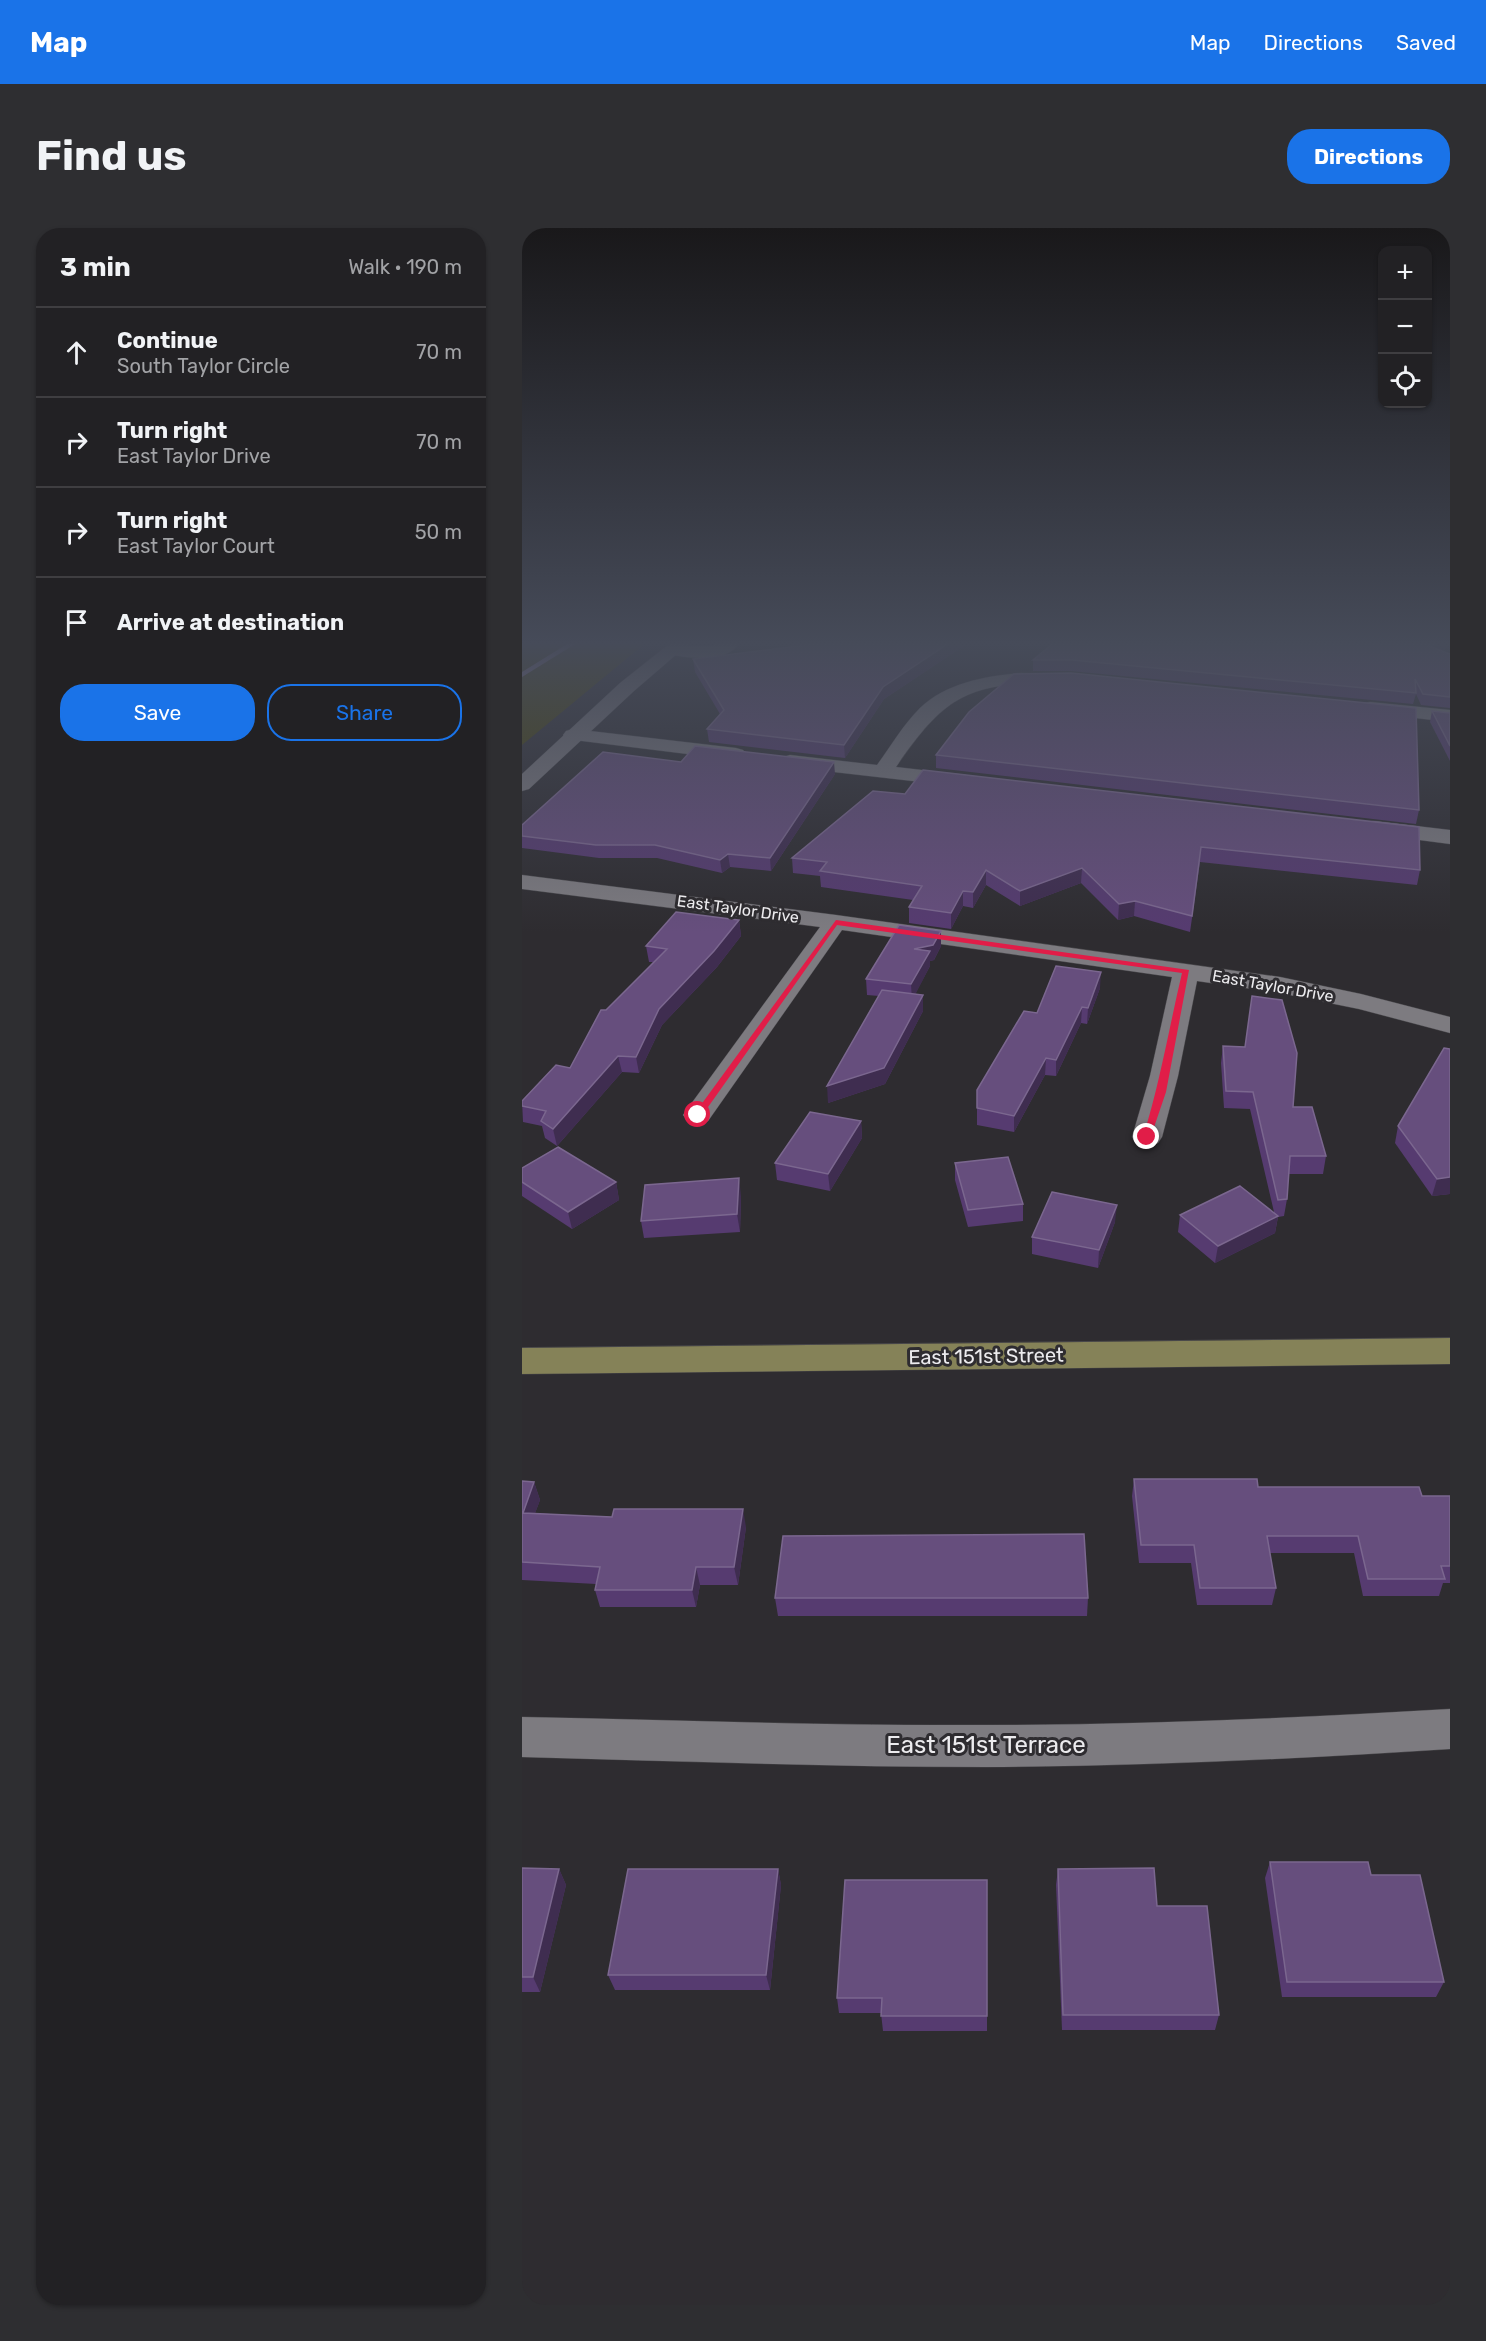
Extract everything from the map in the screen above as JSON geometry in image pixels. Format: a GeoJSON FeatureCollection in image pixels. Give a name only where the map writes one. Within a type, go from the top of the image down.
{"type":"FeatureCollection","features":[{"type":"Feature","properties":{"kind":"main road","name":"East 151st Street"},"geometry":{"type":"LineString","coordinates":[[522,1361],[1450,1351]]}},
{"type":"Feature","properties":{"kind":"street"},"geometry":{"type":"LineString","coordinates":[[522,785],[570,738]]}},
{"type":"Feature","properties":{"kind":"street"},"geometry":{"type":"LineString","coordinates":[[598,738],[989,784]]}},
{"type":"Feature","properties":{"kind":"street"},"geometry":{"type":"LineString","coordinates":[[882,772],[909,738]]}},
{"type":"Feature","properties":{"kind":"street"},"geometry":{"type":"LineString","coordinates":[[1355,826],[1450,837]]}},
{"type":"Feature","properties":{"kind":"street","name":"East Taylor Drive"},"geometry":{"type":"LineString","coordinates":[[522,882],[836,922],[1186,971],[1349,999],[1450,1025]]}},
{"type":"Feature","properties":{"kind":"street"},"geometry":{"type":"LineString","coordinates":[[698,1115],[836,922]]}},
{"type":"Feature","properties":{"kind":"street"},"geometry":{"type":"LineString","coordinates":[[1147,1137],[1161,1092],[1165,1063],[1186,971]]}},
{"type":"Feature","properties":{"kind":"street","name":"East 151st Terrace"},"geometry":{"type":"LineString","coordinates":[[522,1737],[923,1746],[1348,1736],[1450,1729]]}},
{"type":"Feature","properties":{"kind":"shaded area"},"geometry":{"type":"Polygon","coordinates":[[[522,738],[531,738],[522,745],[522,738]]]}},
{"type":"Feature","properties":{"kind":"building"},"geometry":{"type":"Polygon","coordinates":[[[783,738],[849,738],[844,745],[783,738]]]}},
{"type":"Feature","properties":{"kind":"building"},"geometry":{"type":"Polygon","coordinates":[[[949,738],[1417,738],[1419,810],[936,755],[949,738]]]}},
{"type":"Feature","properties":{"kind":"building"},"geometry":{"type":"Polygon","coordinates":[[[695,746],[834,762],[770,858],[728,854],[720,860],[655,845],[596,845],[522,836],[522,825],[603,752],[681,762],[695,746]]]}},
{"type":"Feature","properties":{"kind":"building"},"geometry":{"type":"Polygon","coordinates":[[[923,770],[1419,827],[1420,870],[1201,847],[1192,916],[1135,901],[1119,904],[1082,868],[1020,891],[986,870],[973,892],[963,891],[951,913],[909,907],[922,886],[820,871],[827,862],[792,858],[873,791],[905,794],[923,770]]]}},
{"type":"Feature","properties":{"kind":"building"},"geometry":{"type":"Polygon","coordinates":[[[676,912],[739,920],[714,951],[659,1009],[636,1057],[618,1056],[553,1129],[541,1121],[546,1111],[522,1106],[522,1101],[556,1065],[570,1068],[601,1010],[606,1010],[667,949],[646,946],[676,912]]]}},
{"type":"Feature","properties":{"kind":"building"},"geometry":{"type":"Polygon","coordinates":[[[899,925],[941,931],[933,945],[914,949],[930,951],[911,984],[866,979],[899,925]]]}},
{"type":"Feature","properties":{"kind":"building"},"geometry":{"type":"Polygon","coordinates":[[[1056,966],[1101,972],[1088,1008],[1082,1007],[1056,1060],[1046,1058],[1014,1116],[977,1108],[977,1090],[1024,1011],[1037,1013],[1056,966]]]}},
{"type":"Feature","properties":{"kind":"building"},"geometry":{"type":"Polygon","coordinates":[[[882,990],[923,995],[884,1068],[827,1086],[882,990]]]}},
{"type":"Feature","properties":{"kind":"building"},"geometry":{"type":"Polygon","coordinates":[[[1252,996],[1282,1000],[1297,1053],[1293,1107],[1312,1107],[1326,1156],[1290,1156],[1287,1199],[1278,1200],[1253,1092],[1226,1091],[1223,1046],[1245,1047],[1252,996]]]}},
{"type":"Feature","properties":{"kind":"building"},"geometry":{"type":"Polygon","coordinates":[[[1444,1048],[1450,1049],[1450,1177],[1437,1179],[1398,1126],[1444,1048]]]}},
{"type":"Feature","properties":{"kind":"building"},"geometry":{"type":"Polygon","coordinates":[[[810,1112],[861,1121],[828,1174],[775,1163],[810,1112]]]}},
{"type":"Feature","properties":{"kind":"building"},"geometry":{"type":"Polygon","coordinates":[[[558,1147],[616,1182],[568,1212],[522,1182],[522,1168],[558,1147]]]}},
{"type":"Feature","properties":{"kind":"building"},"geometry":{"type":"Polygon","coordinates":[[[1008,1157],[1023,1204],[968,1210],[955,1163],[1008,1157]]]}},
{"type":"Feature","properties":{"kind":"building"},"geometry":{"type":"Polygon","coordinates":[[[739,1178],[737,1214],[641,1221],[645,1185],[739,1178]]]}},
{"type":"Feature","properties":{"kind":"building"},"geometry":{"type":"Polygon","coordinates":[[[1240,1186],[1278,1216],[1218,1246],[1180,1215],[1240,1186]]]}},
{"type":"Feature","properties":{"kind":"building"},"geometry":{"type":"Polygon","coordinates":[[[1052,1192],[1117,1205],[1099,1250],[1032,1237],[1052,1192]]]}},
{"type":"Feature","properties":{"kind":"building"},"geometry":{"type":"Polygon","coordinates":[[[1134,1479],[1257,1479],[1258,1487],[1419,1487],[1422,1496],[1450,1496],[1450,1566],[1441,1566],[1445,1579],[1368,1579],[1358,1536],[1267,1536],[1276,1588],[1200,1588],[1194,1545],[1141,1545],[1134,1479]]]}},
{"type":"Feature","properties":{"kind":"building"},"geometry":{"type":"Polygon","coordinates":[[[522,1481],[534,1482],[523,1513],[612,1517],[614,1509],[743,1509],[734,1567],[696,1567],[692,1590],[595,1590],[600,1567],[522,1562],[522,1481]]]}},
{"type":"Feature","properties":{"kind":"building"},"geometry":{"type":"Polygon","coordinates":[[[1084,1534],[1088,1598],[775,1598],[783,1536],[1084,1534]]]}},
{"type":"Feature","properties":{"kind":"building"},"geometry":{"type":"Polygon","coordinates":[[[1270,1862],[1368,1862],[1371,1875],[1420,1875],[1444,1982],[1287,1982],[1270,1862]]]}},
{"type":"Feature","properties":{"kind":"building"},"geometry":{"type":"Polygon","coordinates":[[[522,1868],[559,1869],[533,1977],[522,1977],[522,1868]]]}},
{"type":"Feature","properties":{"kind":"building"},"geometry":{"type":"Polygon","coordinates":[[[1154,1868],[1157,1906],[1207,1906],[1219,2015],[1063,2015],[1058,1869],[1154,1868]]]}},
{"type":"Feature","properties":{"kind":"building"},"geometry":{"type":"Polygon","coordinates":[[[628,1869],[778,1869],[766,1975],[608,1975],[628,1869]]]}},
{"type":"Feature","properties":{"kind":"building"},"geometry":{"type":"Polygon","coordinates":[[[845,1880],[987,1880],[987,2016],[881,2016],[882,1998],[837,1998],[845,1880]]]}},
{"type":"Feature","properties":{"kind":"route"},"geometry":{"type":"LineString","coordinates":[[698,1115],[836,922],[1186,971],[1165,1063],[1161,1092],[1147,1137]]}}]}
